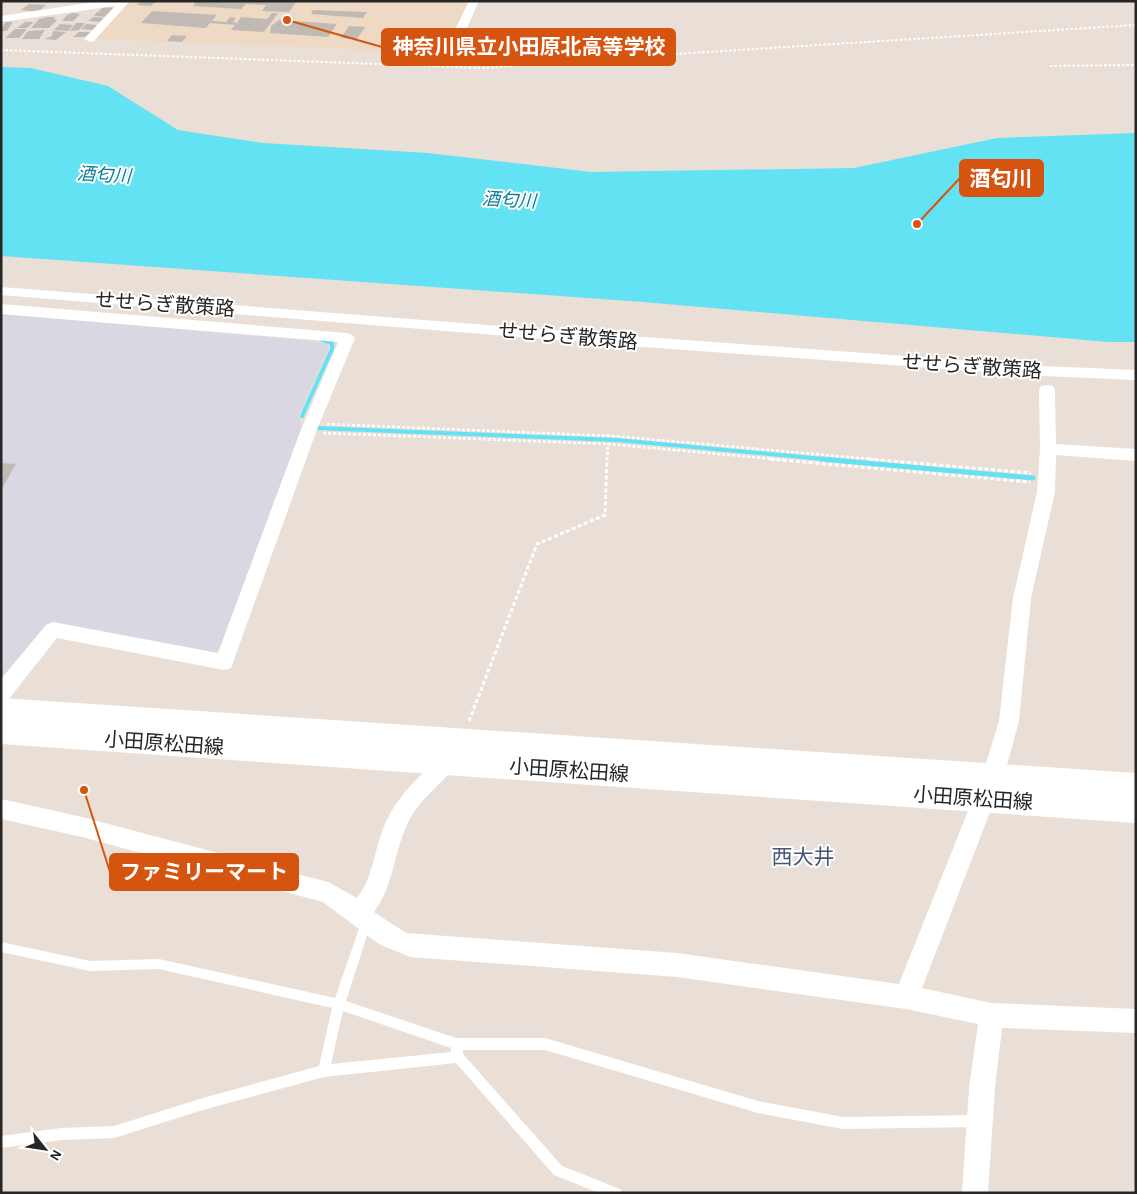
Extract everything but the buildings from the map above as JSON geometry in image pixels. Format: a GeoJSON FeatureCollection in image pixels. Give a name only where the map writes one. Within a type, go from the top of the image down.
{"type":"FeatureCollection","features":[{"type":"Feature","properties":{"kind":"main road","name":"小田原松田線"},"geometry":{"type":"LineString","coordinates":[[1,710],[454,751],[989,787],[1136,786]]}},
{"type":"Feature","properties":{"kind":"main road","name":"小田原松田線"},"geometry":{"type":"LineString","coordinates":[[1,732],[454,751]]}},
{"type":"Feature","properties":{"kind":"main road","name":"小田原松田線"},"geometry":{"type":"LineString","coordinates":[[989,787],[1136,809]]}},
{"type":"Feature","properties":{"kind":"street"},"geometry":{"type":"LineString","coordinates":[[450,52],[474,1]]}},
{"type":"Feature","properties":{"kind":"street"},"geometry":{"type":"LineString","coordinates":[[1,18],[124,2]]}},
{"type":"Feature","properties":{"kind":"street"},"geometry":{"type":"LineString","coordinates":[[90,38],[124,2]]}},
{"type":"Feature","properties":{"kind":"street"},"geometry":{"type":"LineString","coordinates":[[1,18],[13,6]]}},
{"type":"Feature","properties":{"kind":"street","name":"せせらぎ散策路"},"geometry":{"type":"LineString","coordinates":[[1,290],[630,341],[1032,370],[1136,375]]}},
{"type":"Feature","properties":{"kind":"street"},"geometry":{"type":"LineString","coordinates":[[1,309],[347,338],[309,428],[224,662],[53,630],[1,694]]}},
{"type":"Feature","properties":{"kind":"street"},"geometry":{"type":"LineString","coordinates":[[906,997],[989,787],[1009,721],[1022,598],[1047,479],[1046,390]]}},
{"type":"Feature","properties":{"kind":"street"},"geometry":{"type":"LineString","coordinates":[[1048,449],[1136,455]]}},
{"type":"Feature","properties":{"kind":"street"},"geometry":{"type":"LineString","coordinates":[[362,919],[376,891],[395,826],[404,808],[454,751]]}},
{"type":"Feature","properties":{"kind":"street"},"geometry":{"type":"LineString","coordinates":[[1,809],[82,827],[328,893],[340,899],[362,919],[400,943],[410,946],[677,965],[906,997],[991,1015],[1136,1020]]}},
{"type":"Feature","properties":{"kind":"street"},"geometry":{"type":"LineString","coordinates":[[975,1193],[982,1088],[991,1015]]}},
{"type":"Feature","properties":{"kind":"lane"},"geometry":{"type":"LineString","coordinates":[[324,1071],[339,1004],[362,919]]}},
{"type":"Feature","properties":{"kind":"lane"},"geometry":{"type":"LineString","coordinates":[[1,947],[90,966],[159,964],[339,1004],[456,1044],[545,1044],[758,1107],[843,1123],[980,1121]]}},
{"type":"Feature","properties":{"kind":"lane"},"geometry":{"type":"LineString","coordinates":[[456,1044],[458,1057],[558,1172],[616,1193]]}},
{"type":"Feature","properties":{"kind":"lane"},"geometry":{"type":"LineString","coordinates":[[1,1142],[61,1134],[114,1132],[203,1104],[324,1071],[458,1057]]}},
{"type":"Feature","properties":{"kind":"path"},"geometry":{"type":"LineString","coordinates":[[1,50],[485,68],[611,58],[1136,25]]}},
{"type":"Feature","properties":{"kind":"path"},"geometry":{"type":"LineString","coordinates":[[1050,66],[1136,65]]}},
{"type":"Feature","properties":{"kind":"path"},"geometry":{"type":"LineString","coordinates":[[309,428],[608,444],[1047,479]]}},
{"type":"Feature","properties":{"kind":"path"},"geometry":{"type":"LineString","coordinates":[[309,428],[612,436],[1047,479]]}},
{"type":"Feature","properties":{"kind":"path"},"geometry":{"type":"LineString","coordinates":[[454,751],[504,635],[537,544],[606,515],[608,444]]}},
{"type":"Feature","properties":{"kind":"shaded area"},"geometry":{"type":"Polygon","coordinates":[[[129,1],[471,1],[445,53],[95,39],[129,1]]]}},
{"type":"Feature","properties":{"kind":"shaded area"},"geometry":{"type":"Polygon","coordinates":[[[1,314],[313,341],[327,344],[329,348],[299,415],[302,427],[301,433],[217,652],[207,654],[50,622],[1,682],[1,314]]]}},
{"type":"Feature","properties":{"kind":"water"},"geometry":{"type":"Polygon","coordinates":[[[1,67],[31,68],[108,86],[178,130],[263,143],[428,153],[591,172],[854,168],[997,138],[1136,133],[1136,342],[1109,342],[643,302],[1,256],[1,67]]]}},
{"type":"Feature","properties":{"kind":"waterway"},"geometry":{"type":"LineString","coordinates":[[302,416],[332,349],[332,343],[322,340]]}},
{"type":"Feature","properties":{"kind":"waterway"},"geometry":{"type":"LineString","coordinates":[[317,428],[617,440],[834,460]]}},
{"type":"Feature","properties":{"kind":"waterway"},"geometry":{"type":"LineString","coordinates":[[821,459],[1033,478]]}},
{"type":"Feature","properties":{"kind":"place","name":"神奈川県立小田原北高等学校"},"geometry":{"type":"Point","coordinates":[287,20]}},
{"type":"Feature","properties":{"kind":"place","name":"酒匂川"},"geometry":{"type":"Point","coordinates":[917,224]}},
{"type":"Feature","properties":{"kind":"place","name":"ファミリーマート"},"geometry":{"type":"Point","coordinates":[84,790]}},
{"type":"Feature","properties":{"kind":"district","name":"西大井"},"geometry":{"type":"Point","coordinates":[803,857]}}]}
